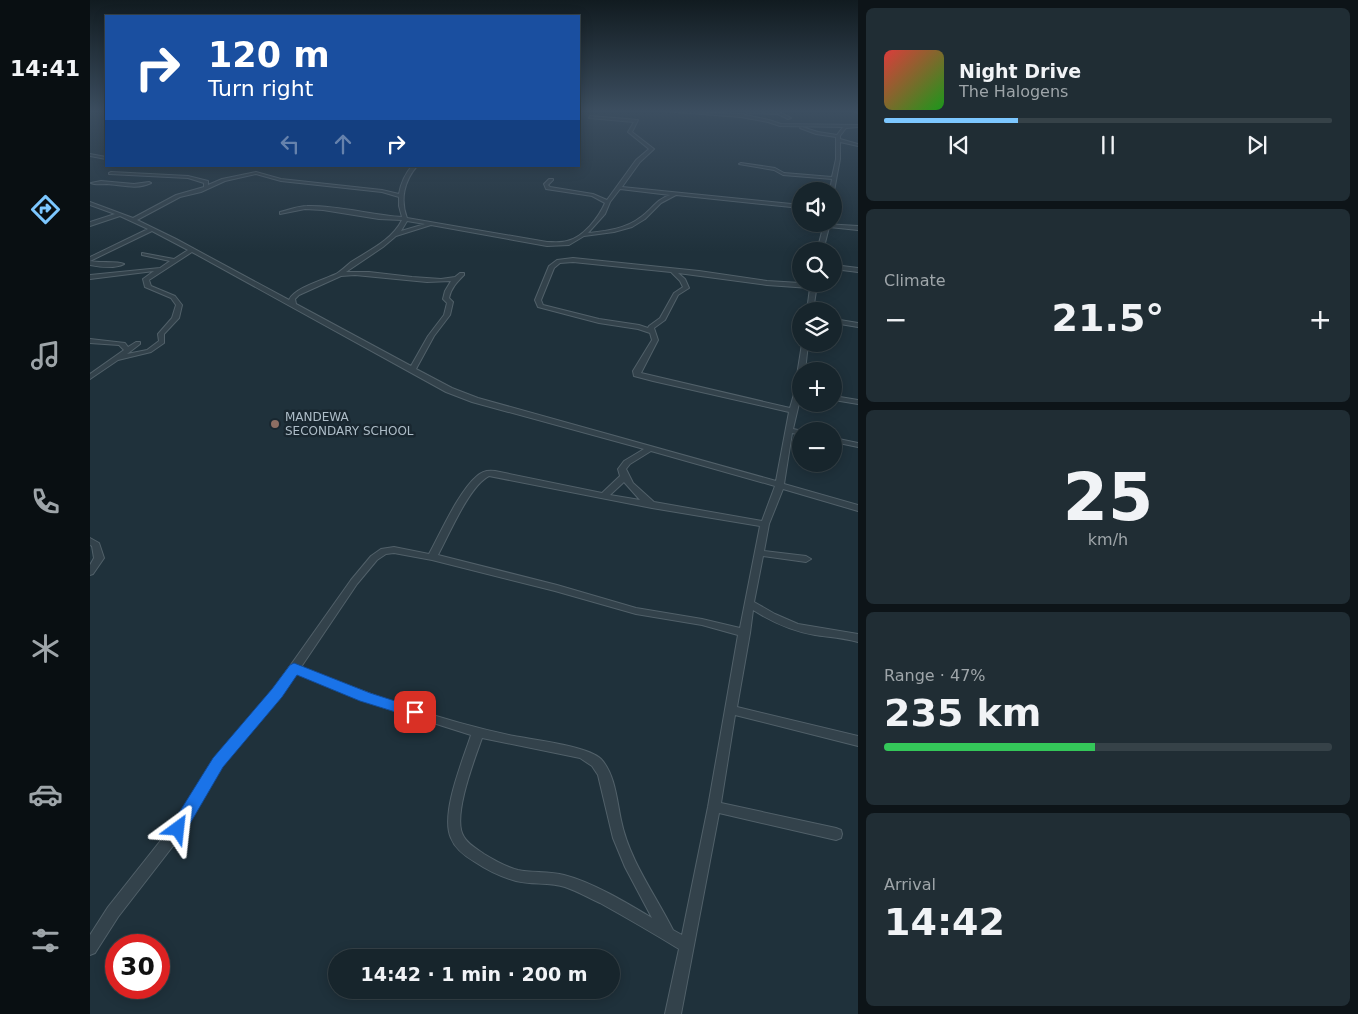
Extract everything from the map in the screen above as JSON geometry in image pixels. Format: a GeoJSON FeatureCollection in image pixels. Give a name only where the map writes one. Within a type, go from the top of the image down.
{"type":"FeatureCollection","features":[{"type":"Feature","properties":{"kind":"street"},"geometry":{"type":"LineString","coordinates":[[282,213],[305,207],[317,207],[435,224],[560,249],[583,235],[603,213],[608,202],[641,158]]}},
{"type":"Feature","properties":{"kind":"street"},"geometry":{"type":"LineString","coordinates":[[833,182],[838,158]]}},
{"type":"Feature","properties":{"kind":"street"},"geometry":{"type":"LineString","coordinates":[[741,164],[775,169],[783,174],[833,178]]}},
{"type":"Feature","properties":{"kind":"street"},"geometry":{"type":"LineString","coordinates":[[405,219],[402,213],[401,196],[409,173],[414,167]]}},
{"type":"Feature","properties":{"kind":"street"},"geometry":{"type":"LineString","coordinates":[[92,184],[103,176],[122,168]]}},
{"type":"Feature","properties":{"kind":"street"},"geometry":{"type":"LineString","coordinates":[[111,173],[188,177],[206,184],[258,173],[281,180],[382,191],[401,196]]}},
{"type":"Feature","properties":{"kind":"street"},"geometry":{"type":"LineString","coordinates":[[134,220],[173,199],[222,179],[226,175]]}},
{"type":"Feature","properties":{"kind":"street"},"geometry":{"type":"LineString","coordinates":[[551,180],[546,185],[548,188],[593,194],[608,202]]}},
{"type":"Feature","properties":{"kind":"street"},"geometry":{"type":"LineString","coordinates":[[92,184],[109,182],[133,187],[149,183]]}},
{"type":"Feature","properties":{"kind":"street"},"geometry":{"type":"LineString","coordinates":[[620,188],[792,206]]}},
{"type":"Feature","properties":{"kind":"street"},"geometry":{"type":"LineString","coordinates":[[583,235],[608,233],[633,224],[643,218],[660,200],[677,194]]}},
{"type":"Feature","properties":{"kind":"street"},"geometry":{"type":"LineString","coordinates":[[90,203],[153,229],[436,384],[461,395],[780,484],[858,508]]}},
{"type":"Feature","properties":{"kind":"street"},"geometry":{"type":"LineString","coordinates":[[90,224],[120,214]]}},
{"type":"Feature","properties":{"kind":"street"},"geometry":{"type":"LineString","coordinates":[[293,306],[292,299],[297,294],[340,274],[382,246],[395,235],[405,219]]}},
{"type":"Feature","properties":{"kind":"street"},"geometry":{"type":"LineString","coordinates":[[395,235],[435,224]]}},
{"type":"Feature","properties":{"kind":"street"},"geometry":{"type":"LineString","coordinates":[[428,226],[462,229]]}},
{"type":"Feature","properties":{"kind":"street"},"geometry":{"type":"LineString","coordinates":[[842,226],[858,228]]}},
{"type":"Feature","properties":{"kind":"street"},"geometry":{"type":"LineString","coordinates":[[90,259],[153,229]]}},
{"type":"Feature","properties":{"kind":"street"},"geometry":{"type":"LineString","coordinates":[[560,249],[563,256],[573,260]]}},
{"type":"Feature","properties":{"kind":"street"},"geometry":{"type":"LineString","coordinates":[[116,359],[153,350],[162,342],[161,334],[176,318],[179,309],[177,300],[157,292],[146,284],[146,279],[172,260],[191,250]]}},
{"type":"Feature","properties":{"kind":"street"},"geometry":{"type":"LineString","coordinates":[[144,254],[172,260]]}},
{"type":"Feature","properties":{"kind":"street"},"geometry":{"type":"LineString","coordinates":[[653,332],[540,306],[538,300],[552,267],[559,261],[573,260],[699,273],[767,283],[792,284]]}},
{"type":"Feature","properties":{"kind":"street"},"geometry":{"type":"LineString","coordinates":[[90,263],[101,265],[121,264]]}},
{"type":"Feature","properties":{"kind":"street"},"geometry":{"type":"LineString","coordinates":[[842,268],[858,270]]}},
{"type":"Feature","properties":{"kind":"street"},"geometry":{"type":"LineString","coordinates":[[90,276],[158,270]]}},
{"type":"Feature","properties":{"kind":"street"},"geometry":{"type":"LineString","coordinates":[[673,271],[683,280],[686,288],[672,297],[663,319],[651,327],[655,340],[637,374],[792,411],[780,484],[765,524],[749,603],[714,807],[685,945],[673,1014]]}},
{"type":"Feature","properties":{"kind":"street"},"geometry":{"type":"LineString","coordinates":[[340,274],[365,273],[432,281],[459,277]]}},
{"type":"Feature","properties":{"kind":"street"},"geometry":{"type":"LineString","coordinates":[[683,280],[699,273]]}},
{"type":"Feature","properties":{"kind":"street"},"geometry":{"type":"LineString","coordinates":[[90,282],[106,280],[119,274]]}},
{"type":"Feature","properties":{"kind":"street"},"geometry":{"type":"LineString","coordinates":[[412,370],[431,336],[447,315],[450,302],[446,299],[446,296],[459,277]]}},
{"type":"Feature","properties":{"kind":"street"},"geometry":{"type":"LineString","coordinates":[[842,322],[858,325]]}},
{"type":"Feature","properties":{"kind":"street"},"geometry":{"type":"LineString","coordinates":[[90,341],[119,343],[123,344],[127,350]]}},
{"type":"Feature","properties":{"kind":"street"},"geometry":{"type":"LineString","coordinates":[[90,377],[138,343]]}},
{"type":"Feature","properties":{"kind":"street"},"geometry":{"type":"LineString","coordinates":[[842,399],[858,402]]}},
{"type":"Feature","properties":{"kind":"street"},"geometry":{"type":"LineString","coordinates":[[788,430],[792,431]]}},
{"type":"Feature","properties":{"kind":"street"},"geometry":{"type":"LineString","coordinates":[[842,442],[858,445]]}},
{"type":"Feature","properties":{"kind":"street"},"geometry":{"type":"LineString","coordinates":[[649,449],[645,454],[624,465],[622,469],[624,477],[629,484],[652,505]]}},
{"type":"Feature","properties":{"kind":"street"},"geometry":{"type":"LineString","coordinates":[[432,557],[462,502],[478,478],[485,474],[501,475],[652,505],[765,524]]}},
{"type":"Feature","properties":{"kind":"street"},"geometry":{"type":"LineString","coordinates":[[604,496],[624,477]]}},
{"type":"Feature","properties":{"kind":"street"},"geometry":{"type":"LineString","coordinates":[[90,541],[96,545],[99,558],[90,572]]}},
{"type":"Feature","properties":{"kind":"street"},"geometry":{"type":"LineString","coordinates":[[90,948],[113,912],[178,829],[218,763],[277,693],[341,599],[374,558],[384,551],[394,550],[432,557],[557,588],[636,611],[702,622],[745,632]]}},
{"type":"Feature","properties":{"kind":"street"},"geometry":{"type":"LineString","coordinates":[[760,553],[806,559]]}},
{"type":"Feature","properties":{"kind":"street"},"geometry":{"type":"LineString","coordinates":[[749,603],[786,625],[809,631],[843,634],[858,638]]}},
{"type":"Feature","properties":{"kind":"street"},"geometry":{"type":"LineString","coordinates":[[294,668],[366,697],[478,733],[582,754],[593,759],[600,766],[608,785],[612,816],[628,858],[652,900],[668,935]]}},
{"type":"Feature","properties":{"kind":"street"},"geometry":{"type":"LineString","coordinates":[[731,710],[858,741]]}},
{"type":"Feature","properties":{"kind":"street"},"geometry":{"type":"LineString","coordinates":[[478,733],[454,812],[454,827],[460,844],[476,856],[516,875],[554,879],[570,883],[614,904],[685,945]]}},
{"type":"Feature","properties":{"kind":"street"},"geometry":{"type":"LineString","coordinates":[[714,807],[836,834]]}},
{"type":"Feature","properties":{"kind":"place","name":"MANDEWA SECONDARY SCHOOL"},"geometry":{"type":"Point","coordinates":[275,424]}},
{"type":"Feature","properties":{"kind":"route"},"geometry":{"type":"LineString","coordinates":[[178,829],[218,763],[277,693],[294,668],[366,697],[415,712]]}}]}
